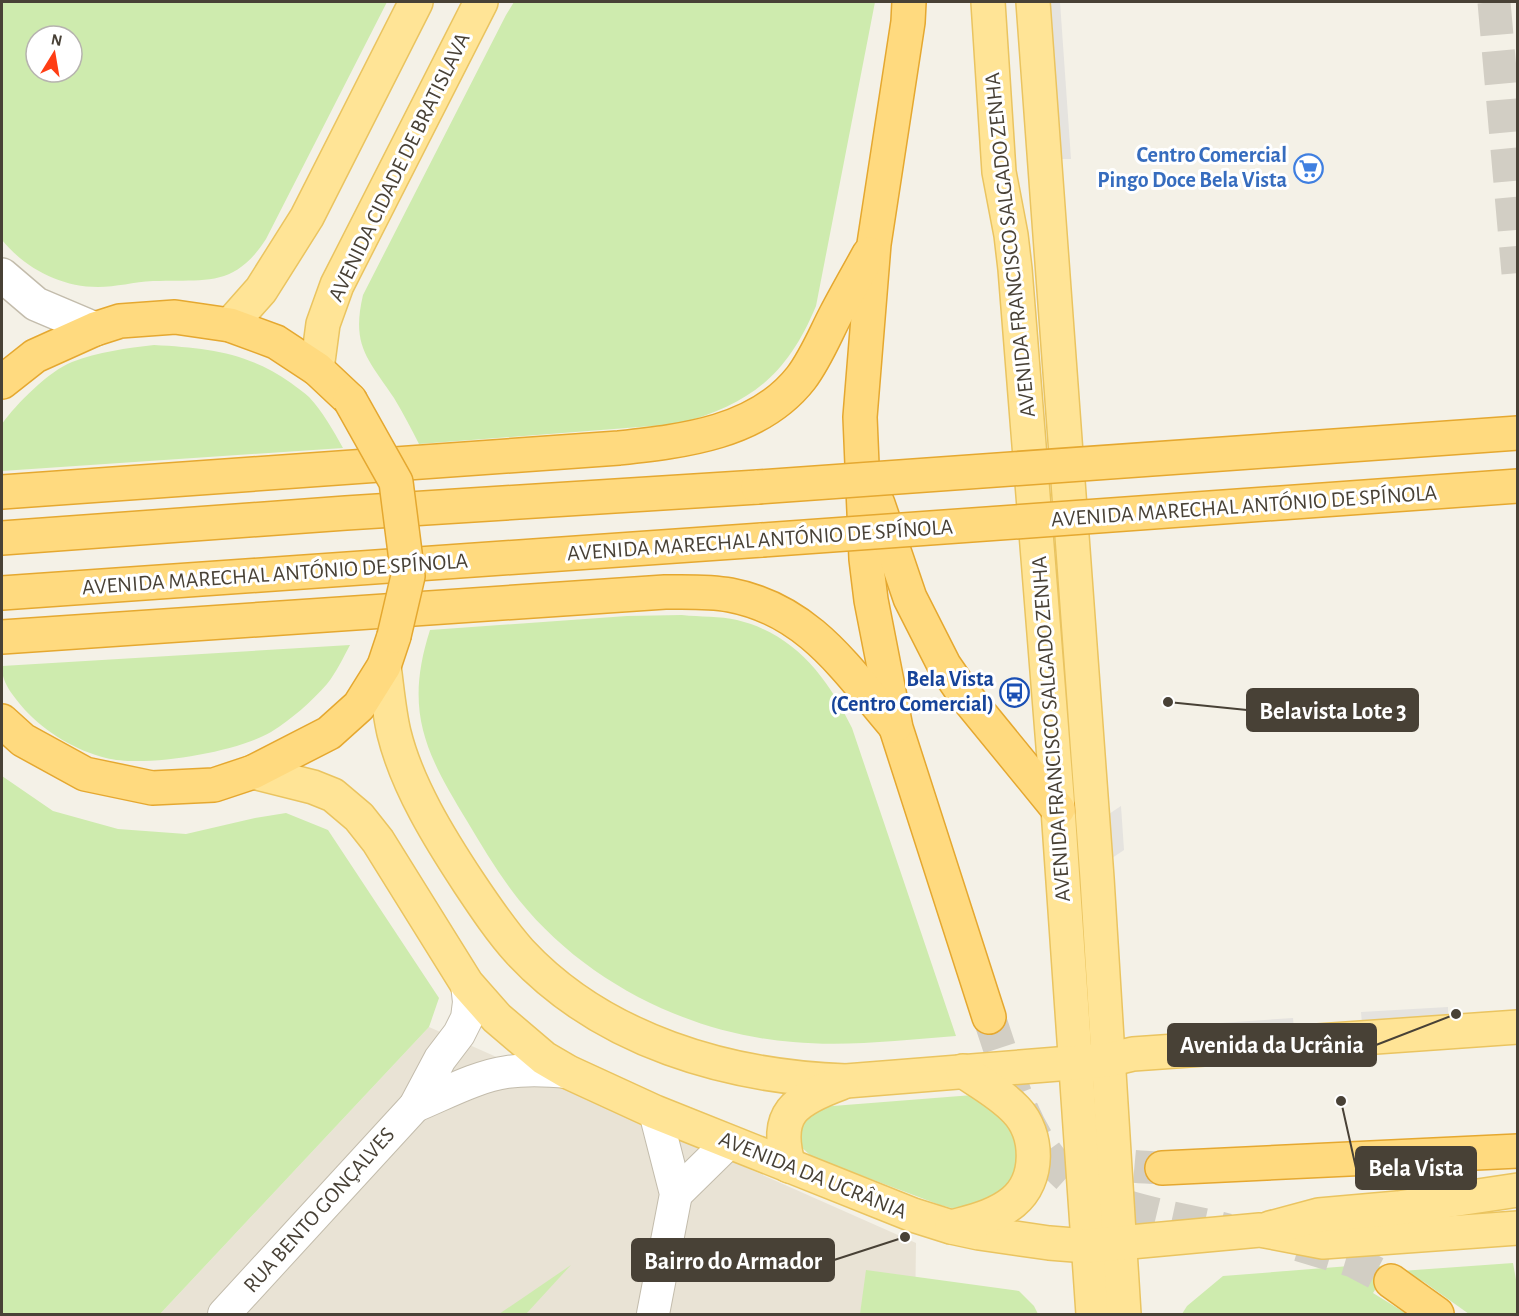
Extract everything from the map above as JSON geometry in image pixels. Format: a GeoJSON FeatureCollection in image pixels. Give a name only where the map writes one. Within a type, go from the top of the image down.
{"type":"FeatureCollection","features":[{"type":"Feature","properties":{"kind":"highway"},"geometry":{"type":"LineString","coordinates":[[913,8],[874,244],[860,417],[866,560],[871,600],[896,728],[989,1017]]}},
{"type":"Feature","properties":{"kind":"highway"},"geometry":{"type":"LineString","coordinates":[[2,492],[619,448],[705,436],[741,423],[774,404],[800,379],[820,347],[874,244]]}},
{"type":"Feature","properties":{"kind":"highway"},"geometry":{"type":"LineString","coordinates":[[2,382],[35,356],[95,329],[120,321],[175,317],[230,325],[276,342],[317,369],[350,400],[396,482],[408,576],[389,651],[359,705],[329,733],[253,772],[213,785],[152,788],[85,774],[23,740],[2,721]]}},
{"type":"Feature","properties":{"kind":"highway"},"geometry":{"type":"LineString","coordinates":[[860,417],[876,497],[906,589],[924,629],[944,665],[964,694],[1058,809]]}},
{"type":"Feature","properties":{"kind":"highway"},"geometry":{"type":"LineString","coordinates":[[2,538],[1518,433]]}},
{"type":"Feature","properties":{"kind":"highway","name":"AVENIDA MARECHAL ANTÓNIO DE SPÍNOLA"},"geometry":{"type":"LineString","coordinates":[[2,593],[1518,486]]}},
{"type":"Feature","properties":{"kind":"highway"},"geometry":{"type":"LineString","coordinates":[[2,637],[665,592],[728,594],[758,602],[784,614],[808,630],[829,647],[896,728]]}},
{"type":"Feature","properties":{"kind":"highway"},"geometry":{"type":"LineString","coordinates":[[1162,1168],[1518,1151]]}},
{"type":"Feature","properties":{"kind":"highway"},"geometry":{"type":"LineString","coordinates":[[1391,1281],[1437,1314]]}},
{"type":"Feature","properties":{"kind":"main road"},"geometry":{"type":"LineString","coordinates":[[230,325],[261,290],[307,217],[416,2]]}},
{"type":"Feature","properties":{"kind":"main road","name":"AVENIDA CIDADE DE BRATISLAVA"},"geometry":{"type":"LineString","coordinates":[[317,369],[323,324],[337,285],[481,2]]}},
{"type":"Feature","properties":{"kind":"main road","name":"AVENIDA FRANCISCO SALGADO ZENHA"},"geometry":{"type":"LineString","coordinates":[[988,2],[999,172],[1011,235],[1016,281],[1058,809],[1093,1314]]}},
{"type":"Feature","properties":{"kind":"main road","name":"AVENIDA FRANCISCO SALGADO ZENHA"},"geometry":{"type":"LineString","coordinates":[[1033,2],[1097,878],[1124,1314]]}},
{"type":"Feature","properties":{"kind":"main road"},"geometry":{"type":"LineString","coordinates":[[389,651],[394,734],[417,797],[451,856],[499,927],[521,953],[570,996],[632,1033],[670,1048],[742,1069],[808,1080],[846,1081],[1108,1060],[1133,1054],[1518,1027]]}},
{"type":"Feature","properties":{"kind":"main road","name":"AVENIDA DA UCRÂNIA"},"geometry":{"type":"LineString","coordinates":[[253,772],[313,786],[333,795],[359,817],[378,841],[467,984],[497,1018],[525,1043],[567,1072],[655,1112],[913,1215],[951,1227],[1019,1239],[1088,1246],[1121,1245],[1260,1230],[1319,1215],[1398,1222]]}},
{"type":"Feature","properties":{"kind":"main road"},"geometry":{"type":"LineString","coordinates":[[951,1227],[999,1211],[1012,1202],[1022,1193],[1028,1180],[1034,1153],[1029,1130],[1017,1111],[963,1071]]}},
{"type":"Feature","properties":{"kind":"main road"},"geometry":{"type":"LineString","coordinates":[[789,1166],[783,1141],[784,1130],[791,1111],[811,1096],[846,1081]]}},
{"type":"Feature","properties":{"kind":"main road"},"geometry":{"type":"LineString","coordinates":[[1398,1222],[1518,1190]]}},
{"type":"Feature","properties":{"kind":"main road"},"geometry":{"type":"LineString","coordinates":[[1398,1222],[1518,1228]]}},
{"type":"Feature","properties":{"kind":"street"},"geometry":{"type":"LineString","coordinates":[[2,275],[36,304],[95,329]]}},
{"type":"Feature","properties":{"kind":"street","name":"RUA BENTO GONÇALVES"},"geometry":{"type":"LineString","coordinates":[[224,1314],[414,1106],[440,1059],[459,1034],[466,1018],[469,1002],[467,984]]}},
{"type":"Feature","properties":{"kind":"street","name":"RUA BENTO GONÇALVES"},"geometry":{"type":"LineString","coordinates":[[414,1106],[504,1072],[542,1069],[567,1072]]}},
{"type":"Feature","properties":{"kind":"street"},"geometry":{"type":"LineString","coordinates":[[653,1314],[676,1194],[655,1112]]}},
{"type":"Feature","properties":{"kind":"street"},"geometry":{"type":"LineString","coordinates":[[676,1194],[729,1142]]}},
{"type":"Feature","properties":{"kind":"shaded area"},"geometry":{"type":"Polygon","coordinates":[[[1050,2],[1060,2],[1071,159],[1061,159],[1050,2]]]}},
{"type":"Feature","properties":{"kind":"shaded area"},"geometry":{"type":"Polygon","coordinates":[[[1121,806],[1124,850],[1109,860],[1106,816],[1121,806]]]}},
{"type":"Feature","properties":{"kind":"shaded area"},"geometry":{"type":"Polygon","coordinates":[[[1448,1007],[1448,1018],[1362,1024],[1361,1012],[1448,1007]]]}},
{"type":"Feature","properties":{"kind":"shaded area"},"geometry":{"type":"Polygon","coordinates":[[[1293,1018],[1294,1028],[1191,1036],[1191,1025],[1293,1018]]]}},
{"type":"Feature","properties":{"kind":"shaded area"},"geometry":{"type":"Polygon","coordinates":[[[429,1027],[916,1243],[915,1314],[160,1314],[429,1027]]]}},
{"type":"Feature","properties":{"kind":"green space"},"geometry":{"type":"Polygon","coordinates":[[[2,2],[387,2],[266,239],[254,255],[230,274],[203,280],[153,281],[105,287],[84,286],[70,284],[44,274],[11,250],[2,240],[2,2]]]}},
{"type":"Feature","properties":{"kind":"green space"},"geometry":{"type":"Polygon","coordinates":[[[514,2],[875,2],[816,306],[805,330],[779,369],[746,396],[726,407],[678,424],[419,444],[394,398],[370,362],[364,351],[359,327],[363,295],[514,2]]]}},
{"type":"Feature","properties":{"kind":"green space"},"geometry":{"type":"Polygon","coordinates":[[[154,345],[209,350],[242,358],[275,373],[309,397],[332,428],[343,448],[2,471],[2,424],[43,380],[72,362],[113,351],[154,345]]]}},
{"type":"Feature","properties":{"kind":"green space"},"geometry":{"type":"Polygon","coordinates":[[[682,615],[737,620],[776,636],[807,660],[832,692],[852,728],[956,1036],[854,1043],[793,1042],[754,1037],[716,1028],[678,1015],[642,999],[607,979],[575,956],[545,929],[505,881],[452,796],[430,752],[423,730],[419,708],[419,684],[422,659],[430,630],[627,616],[682,615]]]}},
{"type":"Feature","properties":{"kind":"green space"},"geometry":{"type":"Polygon","coordinates":[[[350,645],[327,684],[301,710],[271,732],[214,752],[143,761],[123,761],[95,755],[73,746],[52,733],[25,710],[9,690],[2,672],[2,666],[350,645]]]}},
{"type":"Feature","properties":{"kind":"green space"},"geometry":{"type":"Polygon","coordinates":[[[2,776],[53,811],[118,829],[186,834],[286,813],[328,830],[439,998],[429,1027],[160,1314],[2,1314],[2,776]]]}},
{"type":"Feature","properties":{"kind":"green space"},"geometry":{"type":"Polygon","coordinates":[[[973,1095],[1012,1118],[1021,1161],[1007,1192],[959,1210],[823,1161],[811,1156],[797,1143],[798,1121],[820,1107],[973,1095]]]}},
{"type":"Feature","properties":{"kind":"green space"},"geometry":{"type":"Polygon","coordinates":[[[1513,1263],[1517,1285],[1517,1314],[1469,1314],[1424,1282],[1401,1271],[1513,1263]]]}},
{"type":"Feature","properties":{"kind":"green space"},"geometry":{"type":"Polygon","coordinates":[[[1375,1264],[1388,1270],[1373,1293],[1407,1314],[1182,1314],[1187,1306],[1223,1276],[1375,1264]]]}},
{"type":"Feature","properties":{"kind":"green space"},"geometry":{"type":"Polygon","coordinates":[[[571,1265],[526,1314],[499,1314],[571,1265]]]}},
{"type":"Feature","properties":{"kind":"green space"},"geometry":{"type":"Polygon","coordinates":[[[866,1270],[1019,1291],[1034,1306],[1038,1314],[860,1314],[866,1270]]]}},
{"type":"Feature","properties":{"kind":"tunnel"},"geometry":{"type":"LineString","coordinates":[[1494,2],[1518,273]]}},
{"type":"Feature","properties":{"kind":"tunnel"},"geometry":{"type":"LineString","coordinates":[[989,1017],[1014,1091],[1025,1115],[1051,1159],[1069,1178],[1102,1199],[1143,1211],[1228,1230]]}},
{"type":"Feature","properties":{"kind":"tunnel"},"geometry":{"type":"LineString","coordinates":[[1087,1155],[1115,1164],[1162,1168]]}},
{"type":"Feature","properties":{"kind":"tunnel"},"geometry":{"type":"LineString","coordinates":[[1299,1245],[1353,1261],[1391,1281]]}},
{"type":"Feature","properties":{"kind":"place","name":"Centro Comercial Pingo Doce Bela Vista"},"geometry":{"type":"Point","coordinates":[1308,168]}},
{"type":"Feature","properties":{"kind":"place","name":"Bela Vista (Centro Comercial)"},"geometry":{"type":"Point","coordinates":[1015,692]}},
{"type":"Feature","properties":{"kind":"place","name":"Belavista Lote 3"},"geometry":{"type":"Point","coordinates":[1168,702]}},
{"type":"Feature","properties":{"kind":"place","name":"Avenida da Ucrânia"},"geometry":{"type":"Point","coordinates":[1456,1014]}},
{"type":"Feature","properties":{"kind":"place","name":"Bela Vista"},"geometry":{"type":"Point","coordinates":[1341,1101]}},
{"type":"Feature","properties":{"kind":"place","name":"Bairro do Armador"},"geometry":{"type":"Point","coordinates":[905,1237]}}]}
